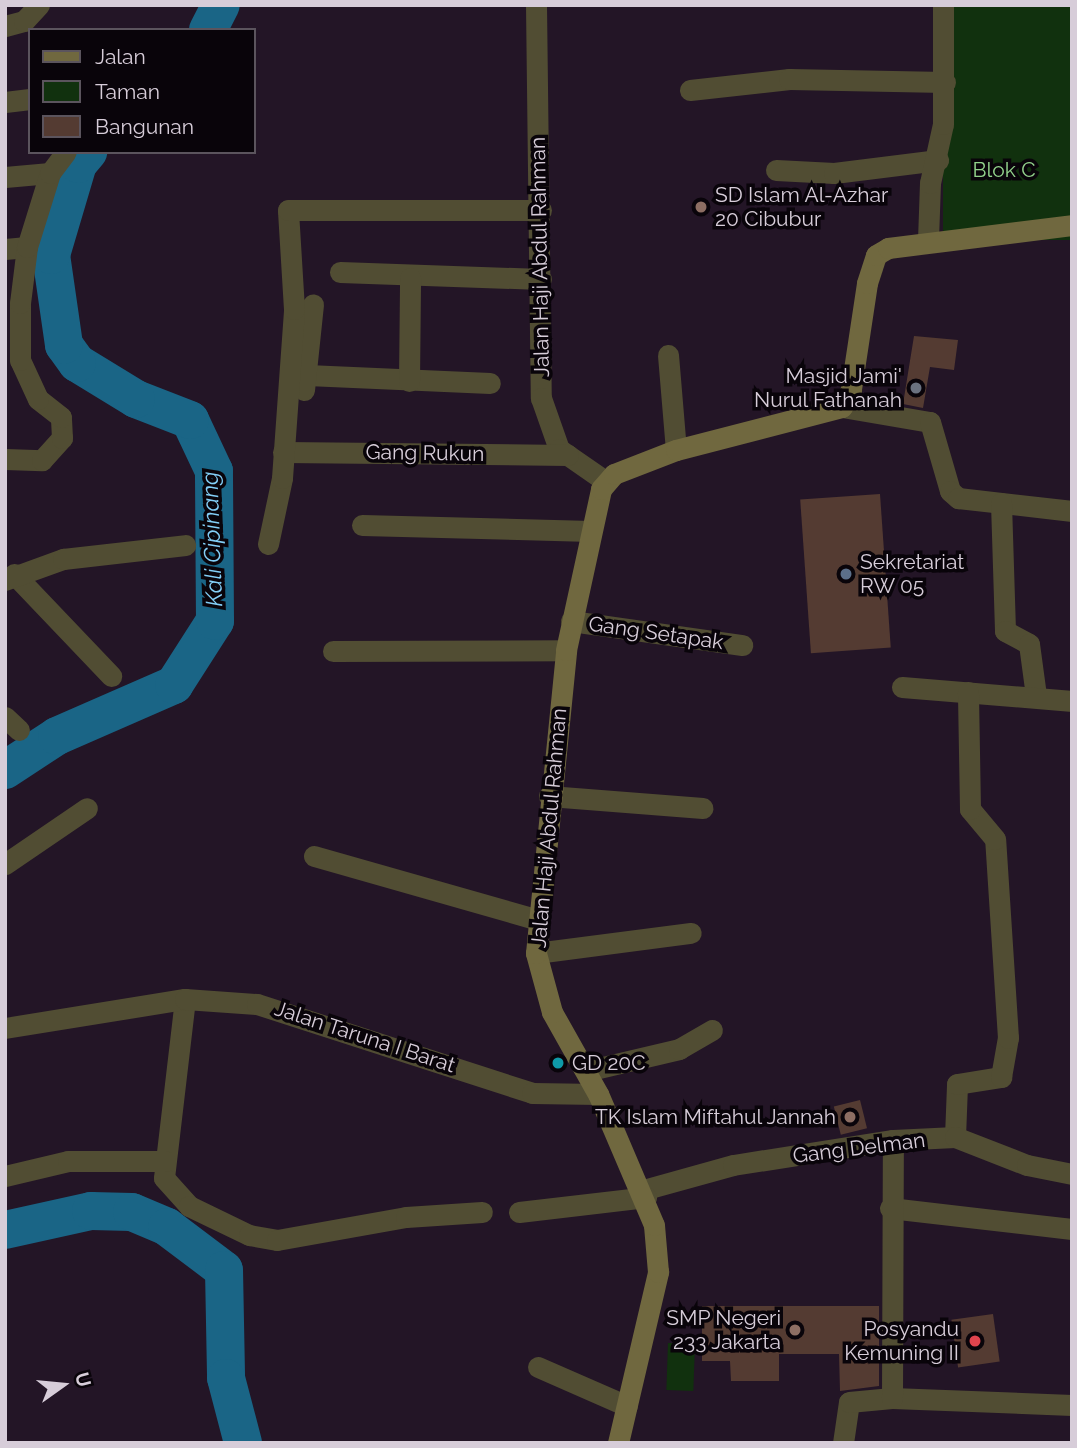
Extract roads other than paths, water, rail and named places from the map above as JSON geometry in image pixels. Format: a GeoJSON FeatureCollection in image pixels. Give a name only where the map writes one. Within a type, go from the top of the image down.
{"type":"FeatureCollection","features":[{"type":"Feature","properties":{"kind":"street"},"geometry":{"type":"LineString","coordinates":[[15,23],[39,5]]}},
{"type":"Feature","properties":{"kind":"street","name":"Jalan Haji Abdul Rahman"},"geometry":{"type":"LineString","coordinates":[[536,5],[541,210],[541,398],[552,432],[568,455],[606,481],[591,531],[566,650],[549,796],[536,953],[552,1012],[598,1094],[644,1194],[658,1272],[618,1443]]}},
{"type":"Feature","properties":{"kind":"street"},"geometry":{"type":"LineString","coordinates":[[928,240],[929,193],[938,160],[945,82],[943,5]]}},
{"type":"Feature","properties":{"kind":"street"},"geometry":{"type":"LineString","coordinates":[[690,90],[789,79],[945,82]]}},
{"type":"Feature","properties":{"kind":"street"},"geometry":{"type":"LineString","coordinates":[[5,102],[28,99]]}},
{"type":"Feature","properties":{"kind":"street"},"geometry":{"type":"LineString","coordinates":[[5,459],[42,460],[62,438],[61,417],[38,399],[20,360],[27,247],[50,173],[64,154]]}},
{"type":"Feature","properties":{"kind":"street"},"geometry":{"type":"LineString","coordinates":[[776,170],[834,173],[938,160]]}},
{"type":"Feature","properties":{"kind":"street"},"geometry":{"type":"LineString","coordinates":[[5,177],[50,173]]}},
{"type":"Feature","properties":{"kind":"street"},"geometry":{"type":"LineString","coordinates":[[268,544],[283,452],[294,309],[290,208],[541,210]]}},
{"type":"Feature","properties":{"kind":"street"},"geometry":{"type":"LineString","coordinates":[[842,407],[851,389],[876,255],[928,240],[1072,225]]}},
{"type":"Feature","properties":{"kind":"street"},"geometry":{"type":"LineString","coordinates":[[5,249],[27,247]]}},
{"type":"Feature","properties":{"kind":"street"},"geometry":{"type":"LineString","coordinates":[[340,272],[410,278],[541,279]]}},
{"type":"Feature","properties":{"kind":"street"},"geometry":{"type":"LineString","coordinates":[[409,381],[410,278]]}},
{"type":"Feature","properties":{"kind":"street"},"geometry":{"type":"LineString","coordinates":[[313,304],[306,383],[491,383]]}},
{"type":"Feature","properties":{"kind":"street"},"geometry":{"type":"LineString","coordinates":[[668,355],[676,450]]}},
{"type":"Feature","properties":{"kind":"street"},"geometry":{"type":"LineString","coordinates":[[606,481],[676,450],[842,407],[930,422],[950,491],[1001,503],[1072,511]]}},
{"type":"Feature","properties":{"kind":"street","name":"Gang Rukun"},"geometry":{"type":"LineString","coordinates":[[283,452],[568,455]]}},
{"type":"Feature","properties":{"kind":"street"},"geometry":{"type":"LineString","coordinates":[[1001,503],[1005,631],[1029,644],[1036,696]]}},
{"type":"Feature","properties":{"kind":"street"},"geometry":{"type":"LineString","coordinates":[[362,526],[591,531]]}},
{"type":"Feature","properties":{"kind":"street"},"geometry":{"type":"LineString","coordinates":[[111,676],[9,577],[63,559],[185,545]]}},
{"type":"Feature","properties":{"kind":"street","name":"Gang Setapak"},"geometry":{"type":"LineString","coordinates":[[571,621],[741,645]]}},
{"type":"Feature","properties":{"kind":"street"},"geometry":{"type":"LineString","coordinates":[[333,651],[566,650]]}},
{"type":"Feature","properties":{"kind":"street"},"geometry":{"type":"LineString","coordinates":[[902,687],[1072,701]]}},
{"type":"Feature","properties":{"kind":"street"},"geometry":{"type":"LineString","coordinates":[[955,1138],[957,1084],[1001,1077],[1008,1038],[995,839],[970,809],[968,692]]}},
{"type":"Feature","properties":{"kind":"street"},"geometry":{"type":"LineString","coordinates":[[549,796],[703,808]]}},
{"type":"Feature","properties":{"kind":"street"},"geometry":{"type":"LineString","coordinates":[[5,864],[87,807]]}},
{"type":"Feature","properties":{"kind":"street"},"geometry":{"type":"LineString","coordinates":[[314,856],[538,920]]}},
{"type":"Feature","properties":{"kind":"street"},"geometry":{"type":"LineString","coordinates":[[536,953],[691,933]]}},
{"type":"Feature","properties":{"kind":"street"},"geometry":{"type":"LineString","coordinates":[[186,999],[165,1161],[166,1182],[179,1199],[263,1239],[482,1212]]}},
{"type":"Feature","properties":{"kind":"street","name":"Jalan Taruna I Barat"},"geometry":{"type":"LineString","coordinates":[[5,1028],[186,999],[298,1013],[532,1093],[598,1094]]}},
{"type":"Feature","properties":{"kind":"street"},"geometry":{"type":"LineString","coordinates":[[586,1071],[679,1049],[712,1030]]}},
{"type":"Feature","properties":{"kind":"street","name":"Gang Delman"},"geometry":{"type":"LineString","coordinates":[[519,1212],[644,1194],[733,1165],[892,1140],[955,1138],[1027,1165],[1072,1174]]}},
{"type":"Feature","properties":{"kind":"street"},"geometry":{"type":"LineString","coordinates":[[892,1140],[892,1398]]}},
{"type":"Feature","properties":{"kind":"street"},"geometry":{"type":"LineString","coordinates":[[6,1172],[68,1161],[165,1161]]}},
{"type":"Feature","properties":{"kind":"street"},"geometry":{"type":"LineString","coordinates":[[890,1208],[1072,1229]]}},
{"type":"Feature","properties":{"kind":"street"},"geometry":{"type":"LineString","coordinates":[[538,1367],[627,1406]]}},
{"type":"Feature","properties":{"kind":"street"},"geometry":{"type":"LineString","coordinates":[[843,1443],[849,1402],[892,1398],[1072,1405]]}},
{"type":"Feature","properties":{"kind":"waterway","name":"Kali Cipinang"},"geometry":{"type":"LineString","coordinates":[[209,28],[221,5]]}},
{"type":"Feature","properties":{"kind":"waterway","name":"Kali Cipinang"},"geometry":{"type":"LineString","coordinates":[[5,770],[57,736],[174,685],[215,621],[214,471],[190,420],[136,399],[77,363],[64,345],[51,255],[78,164],[86,154]]}},
{"type":"Feature","properties":{"kind":"waterway","name":"Kali Cipinang"},"geometry":{"type":"LineString","coordinates":[[5,1230],[91,1211],[132,1212],[167,1227],[224,1270],[226,1378],[243,1443]]}},
{"type":"Feature","properties":{"kind":"place","name":"SD Islam Al-Azhar 20 Cibubur"},"geometry":{"type":"Point","coordinates":[701,207]}},
{"type":"Feature","properties":{"kind":"place","name":"Masjid Jami' Nurul Fathanah"},"geometry":{"type":"Point","coordinates":[916,388]}},
{"type":"Feature","properties":{"kind":"place","name":"Sekretariat RW 05"},"geometry":{"type":"Point","coordinates":[846,574]}},
{"type":"Feature","properties":{"kind":"place","name":"GD 20C"},"geometry":{"type":"Point","coordinates":[558,1063]}},
{"type":"Feature","properties":{"kind":"place","name":"TK Islam Miftahul Jannah"},"geometry":{"type":"Point","coordinates":[850,1117]}},
{"type":"Feature","properties":{"kind":"place","name":"SMP Negeri 233 Jakarta"},"geometry":{"type":"Point","coordinates":[795,1330]}},
{"type":"Feature","properties":{"kind":"place","name":"Posyandu Kemuning II"},"geometry":{"type":"Point","coordinates":[975,1341]}},
{"type":"Feature","properties":{"kind":"park label","name":"Blok C"},"geometry":{"type":"Point","coordinates":[1004,170]}}]}
